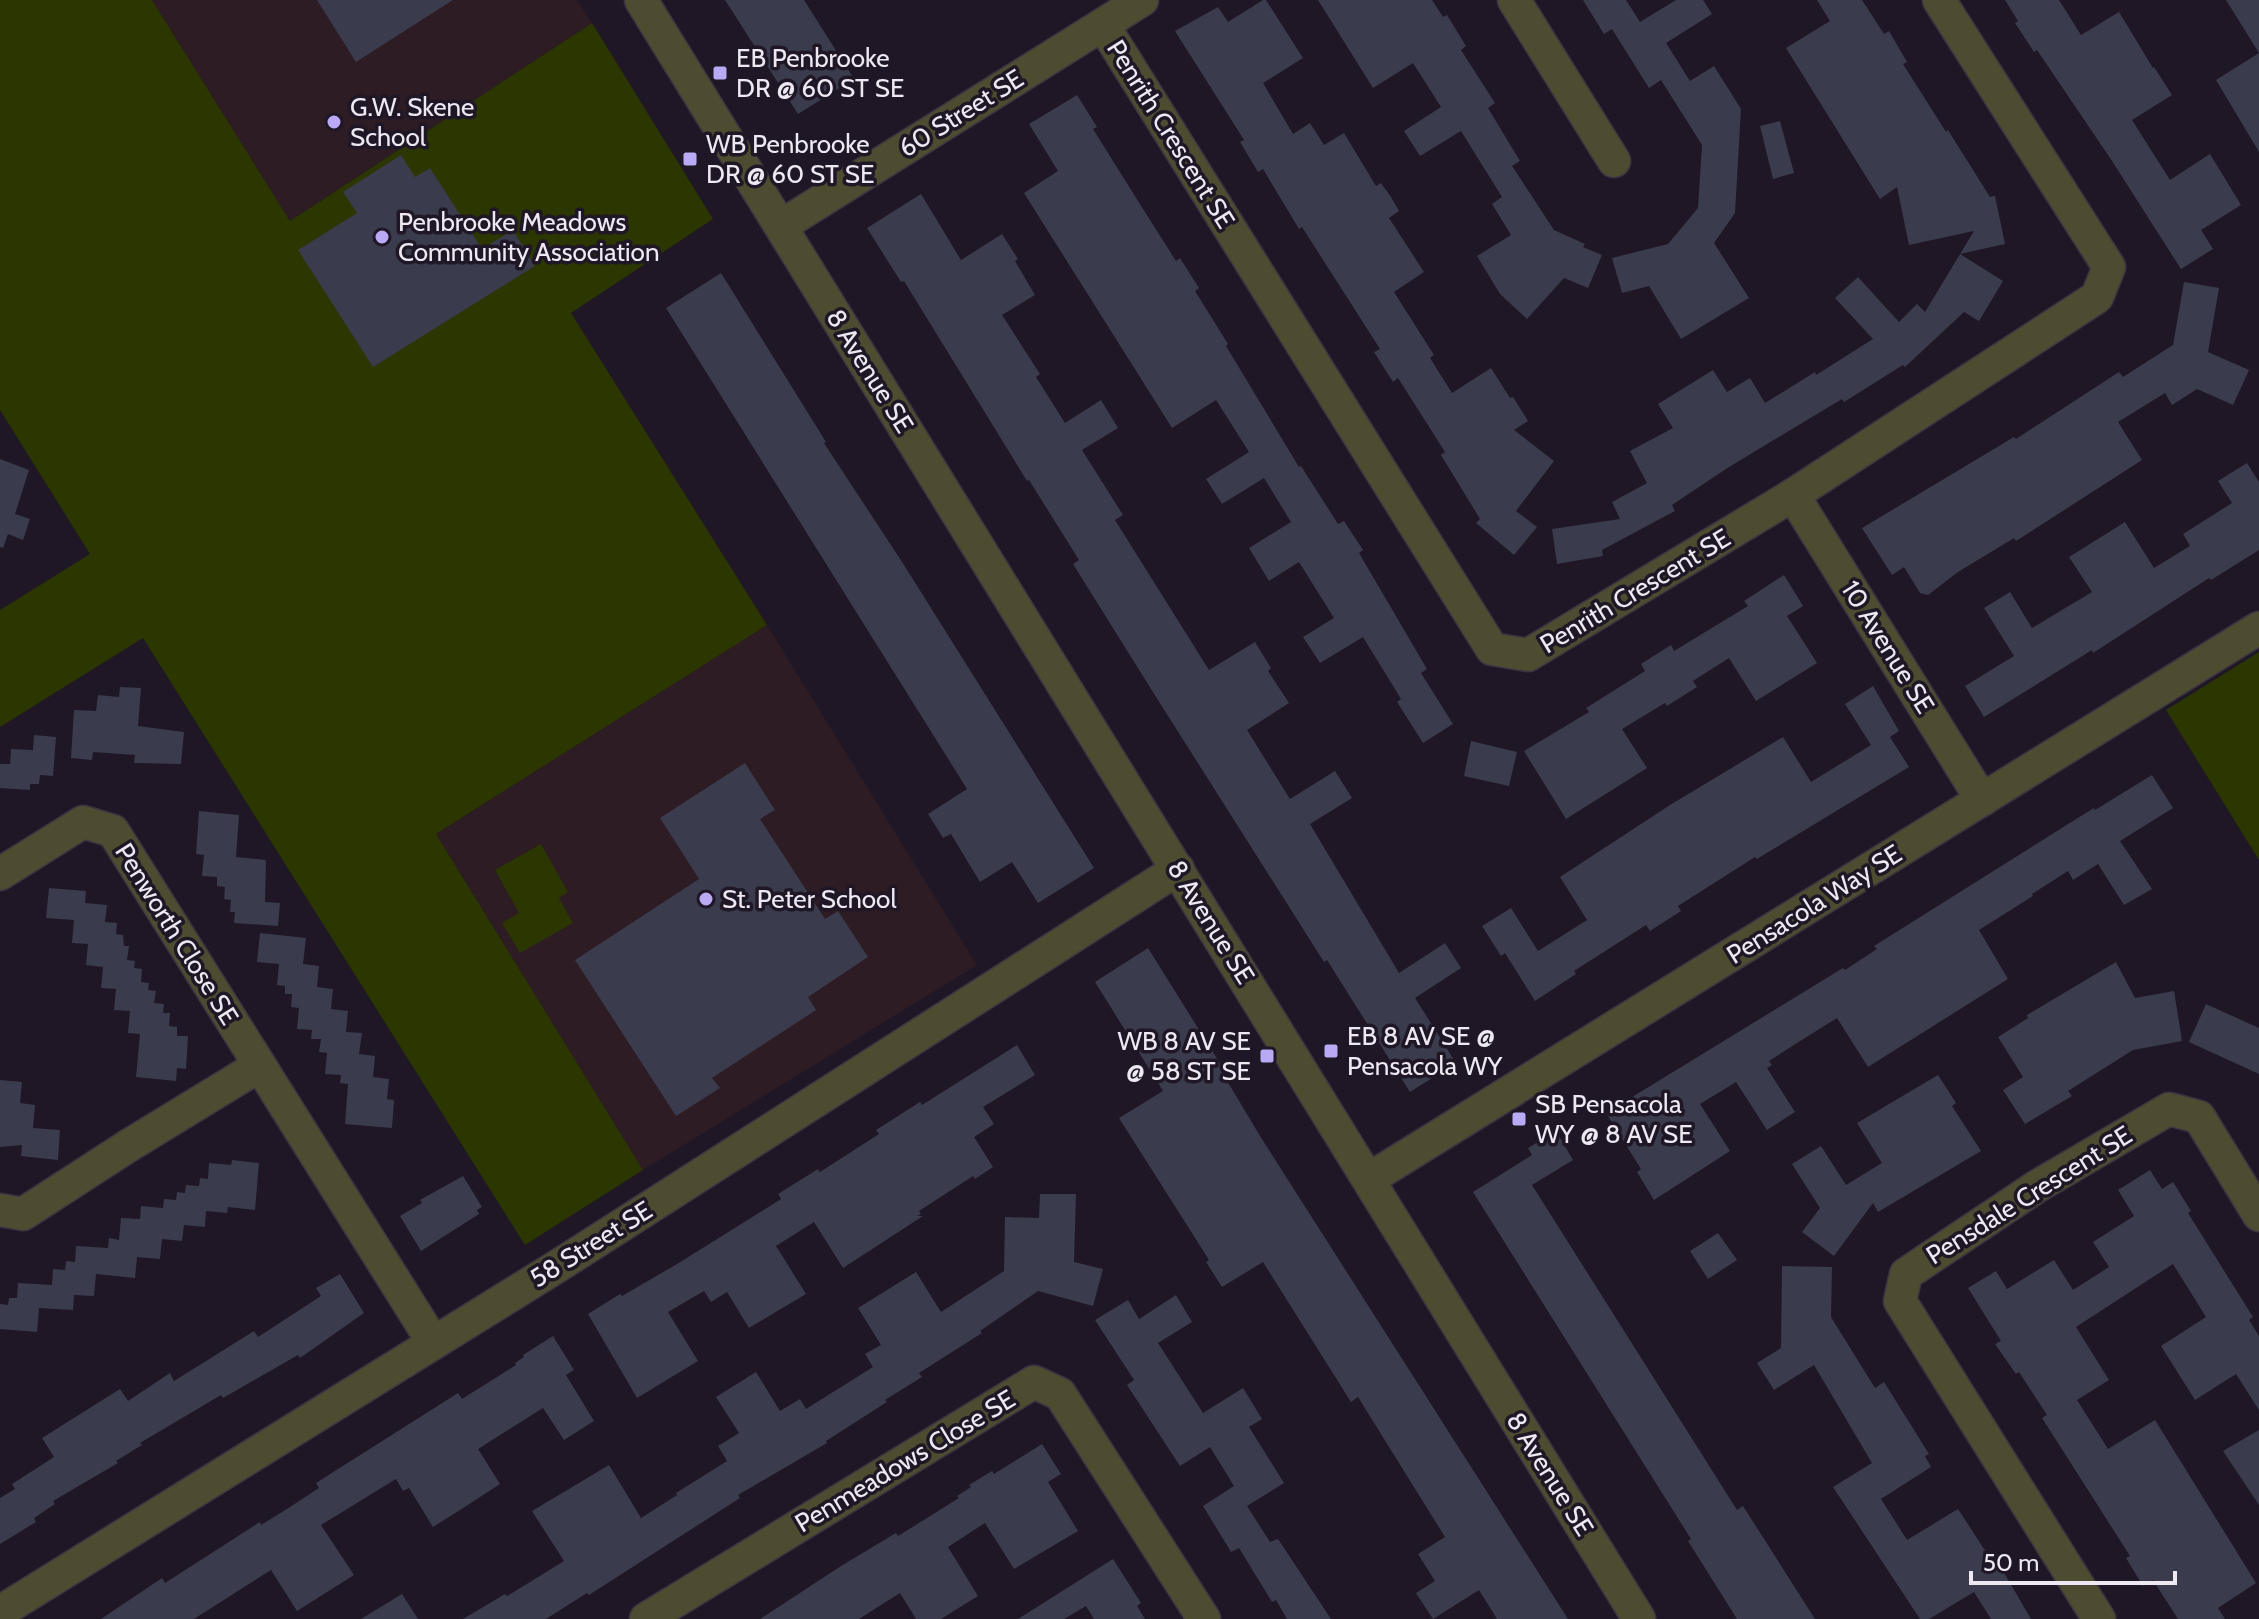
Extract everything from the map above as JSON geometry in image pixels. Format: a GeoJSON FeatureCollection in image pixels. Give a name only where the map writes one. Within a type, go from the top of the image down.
{"type":"FeatureCollection","features":[{"type":"Feature","properties":{"kind":"street","name":"8 Avenue SE"},"geometry":{"type":"LineString","coordinates":[[641,0],[1639,1619]]}},
{"type":"Feature","properties":{"kind":"street","name":"60 Street SE"},"geometry":{"type":"LineString","coordinates":[[781,226],[1142,0]]}},
{"type":"Feature","properties":{"kind":"street"},"geometry":{"type":"LineString","coordinates":[[1514,0],[1614,161]]}},
{"type":"Feature","properties":{"kind":"street","name":"Penrith Crescent SE"},"geometry":{"type":"LineString","coordinates":[[1103,25],[1492,649],[1528,655],[1793,495],[2097,297],[2109,267],[1939,0]]}},
{"type":"Feature","properties":{"kind":"street","name":"10 Avenue SE"},"geometry":{"type":"LineString","coordinates":[[1793,495],[1982,800]]}},
{"type":"Feature","properties":{"kind":"street","name":"Pensacola Way SE"},"geometry":{"type":"LineString","coordinates":[[1369,1179],[2259,628]]}},
{"type":"Feature","properties":{"kind":"street","name":"Penworth Close SE"},"geometry":{"type":"LineString","coordinates":[[0,874],[83,822],[113,831],[433,1342]]}},
{"type":"Feature","properties":{"kind":"street","name":"58 Street SE"},"geometry":{"type":"LineString","coordinates":[[0,1612],[553,1269],[1178,869]]}},
{"type":"Feature","properties":{"kind":"street"},"geometry":{"type":"LineString","coordinates":[[0,1210],[23,1214],[259,1066]]}},
{"type":"Feature","properties":{"kind":"street","name":"Pensdale Crescent SE"},"geometry":{"type":"LineString","coordinates":[[2099,1619],[1900,1301],[1906,1274],[2036,1187],[2169,1109],[2199,1117],[2259,1215]]}},
{"type":"Feature","properties":{"kind":"street","name":"Penmeadows Close SE"},"geometry":{"type":"LineString","coordinates":[[646,1619],[1034,1382],[1060,1394],[1204,1619]]}},
{"type":"Feature","properties":{"kind":"shaded area","name":"G.W. Skene School"},"geometry":{"type":"Polygon","coordinates":[[[152,0],[577,0],[592,23],[290,221],[152,0]]]}},
{"type":"Feature","properties":{"kind":"shaded area","name":"St. Peter School"},"geometry":{"type":"Polygon","coordinates":[[[767,625],[977,965],[643,1170],[436,834],[767,625]]]}},
{"type":"Feature","properties":{"kind":"green space"},"geometry":{"type":"Polygon","coordinates":[[[0,0],[152,0],[290,221],[592,23],[713,219],[571,313],[767,625],[436,834],[643,1170],[525,1245],[143,638],[0,727],[0,610],[90,554],[0,410],[0,0]]]}},
{"type":"Feature","properties":{"kind":"green space"},"geometry":{"type":"Polygon","coordinates":[[[2259,652],[2259,860],[2166,710],[2259,652]]]}},
{"type":"Feature","properties":{"kind":"green space"},"geometry":{"type":"Polygon","coordinates":[[[541,844],[568,892],[559,898],[573,923],[520,953],[502,923],[519,913],[495,870],[541,844]]]}},
{"type":"Feature","properties":{"kind":"building"},"geometry":{"type":"Polygon","coordinates":[[[317,0],[453,0],[356,62],[317,0]]]}},
{"type":"Feature","properties":{"kind":"building"},"geometry":{"type":"Polygon","coordinates":[[[725,0],[804,0],[854,79],[798,114],[725,0]]]}},
{"type":"Feature","properties":{"kind":"building"},"geometry":{"type":"Polygon","coordinates":[[[1266,0],[1303,58],[1263,83],[1293,134],[1310,123],[1324,145],[1344,133],[1376,186],[1381,183],[1391,197],[1399,211],[1389,218],[1424,272],[1394,292],[1434,355],[1430,358],[1452,393],[1491,368],[1528,421],[1514,430],[1554,461],[1516,511],[1537,527],[1514,555],[1476,523],[1480,519],[1441,455],[1445,452],[1398,378],[1393,382],[1374,352],[1380,349],[1302,227],[1299,229],[1263,169],[1258,172],[1240,142],[1244,140],[1175,31],[1218,7],[1228,22],[1266,0]]]}},
{"type":"Feature","properties":{"kind":"building"},"geometry":{"type":"Polygon","coordinates":[[[1318,0],[1432,0],[1443,17],[1447,15],[1466,46],[1461,50],[1495,103],[1488,108],[1520,161],[1512,166],[1554,230],[1602,255],[1588,288],[1564,278],[1527,319],[1500,294],[1477,256],[1511,235],[1492,204],[1502,197],[1461,131],[1420,156],[1404,131],[1441,107],[1413,63],[1373,88],[1318,0]]]}},
{"type":"Feature","properties":{"kind":"building"},"geometry":{"type":"Polygon","coordinates":[[[1583,0],[1626,0],[1640,22],[1676,0],[1703,0],[1712,14],[1666,43],[1690,81],[1714,66],[1741,109],[1735,213],[1714,243],[1749,298],[1681,339],[1649,286],[1622,293],[1612,258],[1668,244],[1698,208],[1702,145],[1661,80],[1649,88],[1612,29],[1604,34],[1583,0]]]}},
{"type":"Feature","properties":{"kind":"building"},"geometry":{"type":"Polygon","coordinates":[[[1817,0],[1862,0],[1884,34],[1889,31],[1907,62],[1903,64],[1946,132],[1948,130],[1990,197],[1995,196],[2005,244],[1960,254],[1974,231],[1909,245],[1897,187],[1880,199],[1786,48],[1830,21],[1817,0]]]}},
{"type":"Feature","properties":{"kind":"building"},"geometry":{"type":"Polygon","coordinates":[[[2005,0],[2059,0],[2081,35],[2119,12],[2172,95],[2132,120],[2170,180],[2210,154],[2241,205],[2201,230],[2213,249],[2181,269],[2112,161],[2037,50],[2034,52],[2015,23],[2018,21],[2005,0]]]}},
{"type":"Feature","properties":{"kind":"building"},"geometry":{"type":"Polygon","coordinates":[[[2226,0],[2259,0],[2259,53],[2226,0]]]}},
{"type":"Feature","properties":{"kind":"building"},"geometry":{"type":"Polygon","coordinates":[[[2259,53],[2259,152],[2216,80],[2259,53]]]}},
{"type":"Feature","properties":{"kind":"building"},"geometry":{"type":"Polygon","coordinates":[[[1077,95],[1097,127],[1093,129],[1138,201],[1176,261],[1180,258],[1199,288],[1195,291],[1299,467],[1338,524],[1344,521],[1363,550],[1359,553],[1427,669],[1421,673],[1453,724],[1423,743],[1397,702],[1401,699],[1363,637],[1320,663],[1303,637],[1334,618],[1299,562],[1269,581],[1249,548],[1291,522],[1264,478],[1222,504],[1206,479],[1249,452],[1216,400],[1172,428],[1024,193],[1058,171],[1029,124],[1077,95]]]}},
{"type":"Feature","properties":{"kind":"building"},"geometry":{"type":"Polygon","coordinates":[[[1780,121],[1794,173],[1773,179],[1760,126],[1780,121]]]}},
{"type":"Feature","properties":{"kind":"building"},"geometry":{"type":"Polygon","coordinates":[[[401,155],[415,177],[430,168],[482,249],[513,230],[535,266],[373,367],[298,250],[357,213],[343,192],[401,155]]]}},
{"type":"Feature","properties":{"kind":"building"},"geometry":{"type":"Polygon","coordinates":[[[921,194],[961,260],[1002,234],[1018,259],[1015,261],[1035,295],[1002,315],[1040,374],[1036,377],[1065,423],[1101,400],[1118,428],[1082,450],[1123,515],[1115,520],[1209,670],[1255,642],[1271,668],[1268,671],[1289,703],[1247,730],[1290,799],[1335,771],[1352,798],[1310,824],[1399,973],[1445,943],[1461,968],[1415,998],[1456,1063],[1410,1092],[1151,689],[1073,564],[1079,560],[904,281],[901,282],[867,228],[921,194]]]}},
{"type":"Feature","properties":{"kind":"building"},"geometry":{"type":"Polygon","coordinates":[[[1960,254],[2003,281],[1979,321],[1964,312],[1905,367],[1903,365],[1844,402],[1842,399],[1729,467],[1672,505],[1675,511],[1602,550],[1603,556],[1557,564],[1552,529],[1620,519],[1612,502],[1647,483],[1630,451],[1673,428],[1658,404],[1713,370],[1727,392],[1750,378],[1765,403],[1873,339],[1835,298],[1858,277],[1899,322],[1917,304],[1925,312],[1960,254]]]}},
{"type":"Feature","properties":{"kind":"building"},"geometry":{"type":"Polygon","coordinates":[[[721,273],[824,443],[1094,868],[1038,903],[1012,862],[980,882],[951,834],[943,838],[928,814],[967,789],[666,308],[721,273]]]}},
{"type":"Feature","properties":{"kind":"building"},"geometry":{"type":"Polygon","coordinates":[[[2184,282],[2219,288],[2208,352],[2249,370],[2233,405],[2197,389],[2172,405],[2165,393],[2118,422],[2142,460],[2016,541],[2014,538],[1958,572],[1928,595],[1920,593],[1904,567],[1892,575],[1862,528],[2014,437],[2016,439],[2119,372],[2123,377],[2173,345],[2184,282]]]}},
{"type":"Feature","properties":{"kind":"building"},"geometry":{"type":"Polygon","coordinates":[[[0,459],[29,470],[15,514],[30,519],[23,540],[8,534],[3,548],[0,547],[0,459]]]}},
{"type":"Feature","properties":{"kind":"building"},"geometry":{"type":"Polygon","coordinates":[[[2247,463],[2259,482],[2259,550],[1984,717],[1965,686],[2014,656],[1984,608],[2010,592],[2032,628],[2092,592],[2069,557],[2125,522],[2154,568],[2190,546],[2183,534],[2232,503],[2218,481],[2247,463]]]}},
{"type":"Feature","properties":{"kind":"building"},"geometry":{"type":"Polygon","coordinates":[[[1784,575],[1803,606],[1787,616],[1817,663],[1756,701],[1729,658],[1693,681],[1697,687],[1622,729],[1647,768],[1566,819],[1524,751],[1589,712],[1586,708],[1645,671],[1641,664],[1671,645],[1674,651],[1748,606],[1744,601],[1784,575]]]}},
{"type":"Feature","properties":{"kind":"building"},"geometry":{"type":"Polygon","coordinates":[[[1873,686],[1899,731],[1890,737],[1909,767],[1757,859],[1755,857],[1678,906],[1681,911],[1650,931],[1646,925],[1574,971],[1576,974],[1535,1001],[1505,953],[1501,956],[1482,926],[1511,908],[1538,951],[1587,920],[1560,877],[1670,805],[1783,737],[1811,782],[1871,745],[1845,704],[1873,686]]]}},
{"type":"Feature","properties":{"kind":"building"},"geometry":{"type":"Polygon","coordinates":[[[120,687],[141,688],[138,726],[184,732],[181,764],[134,763],[135,755],[93,752],[92,760],[71,758],[74,710],[96,711],[98,695],[119,697],[120,687]]]}},
{"type":"Feature","properties":{"kind":"building"},"geometry":{"type":"Polygon","coordinates":[[[34,735],[56,737],[53,776],[40,775],[39,784],[30,784],[30,790],[0,788],[0,764],[10,764],[11,749],[33,750],[34,735]]]}},
{"type":"Feature","properties":{"kind":"building"},"geometry":{"type":"Polygon","coordinates":[[[1471,741],[1517,752],[1509,786],[1464,776],[1471,741]]]}},
{"type":"Feature","properties":{"kind":"building"},"geometry":{"type":"Polygon","coordinates":[[[745,763],[775,810],[760,819],[825,919],[838,911],[868,957],[808,997],[816,1010],[712,1078],[720,1088],[676,1116],[575,960],[699,879],[660,818],[745,763]]]}},
{"type":"Feature","properties":{"kind":"building"},"geometry":{"type":"Polygon","coordinates":[[[2152,775],[2173,808],[2120,841],[2152,889],[2124,905],[2098,864],[2073,880],[2068,871],[1979,930],[2008,979],[1868,1067],[1837,1018],[1769,1061],[1772,1065],[1767,1068],[1795,1112],[1767,1130],[1736,1082],[1700,1104],[1730,1151],[1654,1200],[1637,1172],[1641,1169],[1606,1113],[1843,968],[1845,970],[1877,949],[1874,946],[2152,775]]]}},
{"type":"Feature","properties":{"kind":"building"},"geometry":{"type":"Polygon","coordinates":[[[199,811],[239,815],[236,857],[266,860],[265,902],[280,903],[278,926],[234,923],[235,912],[230,912],[231,900],[224,899],[225,887],[217,886],[217,877],[202,876],[204,855],[196,854],[199,811]]]}},
{"type":"Feature","properties":{"kind":"building"},"geometry":{"type":"Polygon","coordinates":[[[49,888],[86,891],[85,903],[107,905],[105,922],[117,923],[116,934],[123,935],[124,946],[129,946],[127,960],[135,961],[134,968],[142,969],[141,982],[149,983],[148,990],[156,991],[154,1003],[164,1004],[163,1013],[170,1013],[169,1026],[177,1027],[177,1036],[188,1036],[186,1069],[177,1068],[176,1081],[136,1077],[140,1034],[128,1033],[130,1011],[114,1010],[116,989],[101,988],[103,967],[86,965],[88,944],[72,943],[74,920],[46,918],[49,888]]]}},
{"type":"Feature","properties":{"kind":"building"},"geometry":{"type":"Polygon","coordinates":[[[260,933],[306,938],[303,964],[319,966],[317,987],[333,989],[331,1009],[348,1011],[346,1032],[362,1033],[359,1054],[375,1056],[373,1077],[389,1079],[387,1099],[394,1100],[392,1128],[345,1124],[348,1084],[340,1083],[341,1075],[325,1074],[327,1053],[319,1052],[321,1039],[311,1039],[312,1030],[297,1029],[299,1008],[291,1007],[292,994],[285,994],[285,986],[277,985],[279,964],[257,962],[260,933]]]}},
{"type":"Feature","properties":{"kind":"building"},"geometry":{"type":"Polygon","coordinates":[[[1148,948],[1226,1073],[1223,1074],[1260,1136],[1568,1619],[1497,1619],[1479,1590],[1433,1619],[1416,1593],[1435,1581],[1418,1554],[1445,1537],[1358,1397],[1351,1402],[1263,1262],[1222,1287],[1206,1262],[1209,1260],[1119,1118],[1163,1091],[1095,982],[1148,948]]]}},
{"type":"Feature","properties":{"kind":"building"},"geometry":{"type":"Polygon","coordinates":[[[2116,962],[2135,998],[2174,991],[2182,1041],[2133,1050],[2068,1091],[2072,1096],[2025,1124],[2003,1090],[2023,1077],[1998,1037],[2028,1018],[2027,1015],[2116,962]]]}},
{"type":"Feature","properties":{"kind":"building"},"geometry":{"type":"Polygon","coordinates":[[[2206,1004],[2259,1028],[2259,1074],[2189,1042],[2206,1004]]]}},
{"type":"Feature","properties":{"kind":"building"},"geometry":{"type":"Polygon","coordinates":[[[1017,1045],[1035,1075],[983,1107],[994,1124],[974,1137],[993,1167],[975,1179],[973,1176],[919,1211],[921,1214],[917,1216],[923,1216],[843,1268],[814,1222],[776,1246],[806,1294],[749,1328],[727,1292],[711,1302],[704,1291],[668,1312],[698,1361],[637,1398],[588,1314],[677,1264],[781,1199],[778,1194],[818,1169],[820,1172],[879,1134],[876,1130],[1017,1045]]]}},
{"type":"Feature","properties":{"kind":"building"},"geometry":{"type":"Polygon","coordinates":[[[1938,1075],[1956,1103],[1952,1106],[1981,1151],[1878,1212],[1873,1203],[1834,1256],[1802,1232],[1820,1208],[1792,1164],[1821,1146],[1846,1185],[1882,1163],[1857,1123],[1938,1075]]]}},
{"type":"Feature","properties":{"kind":"building"},"geometry":{"type":"Polygon","coordinates":[[[0,1080],[22,1082],[20,1103],[35,1105],[33,1128],[60,1130],[58,1160],[21,1156],[22,1145],[0,1147],[0,1080]]]}},
{"type":"Feature","properties":{"kind":"building"},"geometry":{"type":"Polygon","coordinates":[[[1556,1131],[1573,1160],[1532,1185],[1737,1510],[1743,1506],[1815,1619],[1737,1619],[1688,1541],[1691,1539],[1473,1192],[1532,1155],[1528,1148],[1556,1131]]]}},
{"type":"Feature","properties":{"kind":"building"},"geometry":{"type":"Polygon","coordinates":[[[232,1160],[259,1163],[255,1210],[228,1207],[227,1213],[206,1211],[205,1227],[184,1225],[182,1241],[162,1239],[160,1259],[137,1257],[135,1278],[96,1274],[94,1296],[74,1295],[73,1310],[39,1308],[37,1332],[0,1329],[0,1304],[8,1305],[9,1298],[17,1298],[18,1283],[52,1285],[53,1269],[65,1270],[66,1261],[75,1262],[76,1246],[108,1248],[109,1238],[119,1240],[121,1218],[140,1219],[141,1206],[163,1208],[164,1199],[176,1200],[177,1192],[185,1193],[186,1185],[199,1186],[200,1178],[208,1179],[209,1163],[231,1165],[232,1160]]]}},
{"type":"Feature","properties":{"kind":"building"},"geometry":{"type":"Polygon","coordinates":[[[2150,1170],[2162,1189],[2173,1182],[2191,1211],[2188,1213],[2253,1317],[2249,1320],[2259,1336],[2259,1410],[2236,1374],[2195,1400],[2161,1346],[2206,1317],[2173,1264],[2076,1327],[2109,1380],[2077,1400],[2108,1449],[2155,1420],[2256,1583],[2218,1608],[2225,1619],[2178,1619],[2153,1580],[2143,1586],[2126,1558],[2130,1556],[2042,1418],[2047,1415],[2019,1372],[2016,1374],[1995,1344],[2001,1341],[1968,1288],[1996,1271],[2007,1289],[2054,1260],[2073,1290],[2109,1267],[2093,1242],[2134,1216],[2118,1190],[2150,1170]]]}},
{"type":"Feature","properties":{"kind":"building"},"geometry":{"type":"Polygon","coordinates":[[[463,1176],[482,1207],[477,1210],[479,1214],[421,1251],[400,1216],[422,1203],[420,1200],[463,1176]]]}},
{"type":"Feature","properties":{"kind":"building"},"geometry":{"type":"Polygon","coordinates":[[[1040,1194],[1076,1194],[1074,1262],[1103,1269],[1093,1306],[1038,1291],[980,1331],[982,1333],[919,1373],[922,1377],[827,1443],[738,1495],[740,1498],[589,1595],[587,1593],[546,1619],[463,1619],[564,1561],[532,1511],[609,1465],[641,1518],[727,1461],[718,1446],[739,1433],[716,1397],[756,1372],[780,1411],[800,1399],[806,1409],[873,1367],[865,1354],[881,1345],[858,1308],[916,1272],[941,1312],[1004,1271],[1005,1217],[1039,1218],[1040,1194]]]}},
{"type":"Feature","properties":{"kind":"building"},"geometry":{"type":"Polygon","coordinates":[[[1718,1233],[1737,1260],[1708,1279],[1690,1251],[1718,1233]]]}},
{"type":"Feature","properties":{"kind":"building"},"geometry":{"type":"Polygon","coordinates":[[[1782,1266],[1832,1267],[1831,1317],[1875,1388],[1884,1382],[1929,1454],[1925,1456],[1931,1467],[1881,1499],[1907,1540],[1958,1509],[1988,1555],[1992,1552],[2031,1619],[1991,1619],[1974,1592],[1929,1619],[1920,1619],[1833,1487],[1872,1463],[1814,1365],[1774,1390],[1757,1363],[1781,1348],[1782,1266]]]}},
{"type":"Feature","properties":{"kind":"building"},"geometry":{"type":"Polygon","coordinates":[[[340,1274],[364,1313],[300,1358],[298,1355],[223,1398],[221,1395],[140,1443],[142,1445],[116,1461],[118,1463],[53,1501],[55,1504],[34,1518],[36,1522],[0,1544],[0,1498],[15,1489],[12,1484],[54,1457],[42,1438],[120,1389],[128,1401],[170,1373],[174,1381],[254,1331],[258,1337],[321,1296],[316,1288],[340,1274]]]}},
{"type":"Feature","properties":{"kind":"building"},"geometry":{"type":"Polygon","coordinates":[[[1176,1295],[1192,1322],[1158,1343],[1203,1413],[1243,1388],[1262,1419],[1249,1427],[1284,1483],[1247,1506],[1270,1542],[1278,1539],[1331,1619],[1287,1619],[1276,1600],[1272,1602],[1239,1548],[1231,1552],[1203,1506],[1234,1486],[1210,1447],[1180,1466],[1127,1385],[1134,1380],[1095,1320],[1128,1300],[1139,1319],[1176,1295]]]}},
{"type":"Feature","properties":{"kind":"building"},"geometry":{"type":"Polygon","coordinates":[[[553,1336],[574,1370],[566,1375],[594,1421],[564,1440],[543,1408],[478,1449],[500,1484],[433,1527],[409,1488],[403,1491],[396,1479],[321,1525],[354,1575],[297,1611],[271,1570],[194,1619],[101,1619],[162,1578],[165,1583],[260,1522],[261,1525],[287,1509],[319,1488],[316,1483],[458,1393],[462,1399],[516,1365],[523,1355],[553,1336]]]}},
{"type":"Feature","properties":{"kind":"building"},"geometry":{"type":"Polygon","coordinates":[[[2259,1430],[2259,1505],[2223,1451],[2259,1430]]]}},
{"type":"Feature","properties":{"kind":"building"},"geometry":{"type":"Polygon","coordinates":[[[1042,1444],[1061,1474],[1048,1482],[1078,1531],[1014,1569],[985,1523],[948,1547],[978,1596],[941,1619],[916,1619],[900,1593],[859,1619],[760,1619],[841,1566],[896,1533],[898,1536],[959,1498],[957,1496],[971,1487],[969,1485],[992,1471],[994,1474],[1042,1444]]]}},
{"type":"Feature","properties":{"kind":"building"},"geometry":{"type":"Polygon","coordinates":[[[1113,1559],[1141,1603],[1137,1606],[1145,1619],[1094,1619],[1086,1606],[1064,1619],[1018,1619],[1113,1559]]]}},
{"type":"Feature","properties":{"kind":"building"},"geometry":{"type":"Polygon","coordinates":[[[402,1594],[418,1619],[361,1619],[402,1594]]]}},
{"type":"Feature","properties":{"kind":"place","name":"EB Penbrooke DR @ 60 ST SE"},"geometry":{"type":"Point","coordinates":[720,73]}},
{"type":"Feature","properties":{"kind":"place","name":"G.W. Skene School"},"geometry":{"type":"Point","coordinates":[334,122]}},
{"type":"Feature","properties":{"kind":"place","name":"WB Penbrooke DR @ 60 ST SE"},"geometry":{"type":"Point","coordinates":[690,159]}},
{"type":"Feature","properties":{"kind":"place","name":"Penbrooke Meadows Community Association"},"geometry":{"type":"Point","coordinates":[382,237]}},
{"type":"Feature","properties":{"kind":"place","name":"St. Peter School"},"geometry":{"type":"Point","coordinates":[706,899]}},
{"type":"Feature","properties":{"kind":"place","name":"EB 8 AV SE @ Pensacola WY"},"geometry":{"type":"Point","coordinates":[1331,1051]}},
{"type":"Feature","properties":{"kind":"place","name":"WB 8 AV SE @ 58 ST SE"},"geometry":{"type":"Point","coordinates":[1267,1056]}},
{"type":"Feature","properties":{"kind":"place","name":"SB Pensacola WY @ 8 AV SE"},"geometry":{"type":"Point","coordinates":[1519,1119]}}]}
